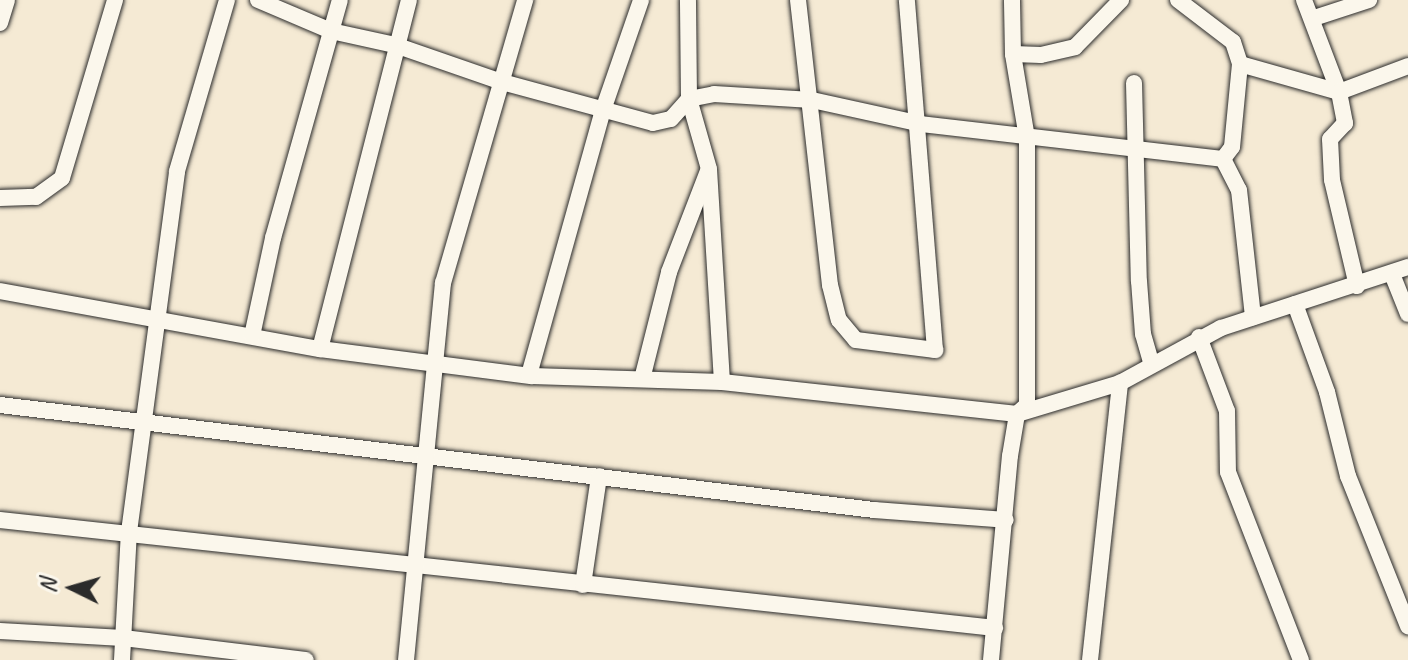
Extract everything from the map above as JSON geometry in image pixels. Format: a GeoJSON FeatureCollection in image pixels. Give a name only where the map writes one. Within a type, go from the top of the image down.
{"type":"FeatureCollection","features":[{"type":"Feature","properties":{"kind":"street"},"geometry":{"type":"LineString","coordinates":[[0,198],[36,197],[62,178],[115,0]]}},
{"type":"Feature","properties":{"kind":"street"},"geometry":{"type":"LineString","coordinates":[[122,660],[129,532],[146,425],[177,171],[227,0]]}},
{"type":"Feature","properties":{"kind":"street"},"geometry":{"type":"LineString","coordinates":[[258,0],[331,31],[395,45],[502,82],[653,123],[671,119],[689,99],[714,94],[812,100],[921,124],[1223,159]]}},
{"type":"Feature","properties":{"kind":"street"},"geometry":{"type":"LineString","coordinates":[[252,336],[273,238],[340,0]]}},
{"type":"Feature","properties":{"kind":"street"},"geometry":{"type":"LineString","coordinates":[[320,349],[395,45],[409,0]]}},
{"type":"Feature","properties":{"kind":"street"},"geometry":{"type":"LineString","coordinates":[[406,660],[443,283],[525,0]]}},
{"type":"Feature","properties":{"kind":"street"},"geometry":{"type":"LineString","coordinates":[[529,375],[603,110],[641,0]]}},
{"type":"Feature","properties":{"kind":"street"},"geometry":{"type":"LineString","coordinates":[[688,0],[689,99],[709,169],[722,382]]}},
{"type":"Feature","properties":{"kind":"street"},"geometry":{"type":"LineString","coordinates":[[798,0],[812,100],[830,285],[839,320],[856,340],[935,350],[921,124],[907,0]]}},
{"type":"Feature","properties":{"kind":"street"},"geometry":{"type":"LineString","coordinates":[[991,660],[1017,414],[1027,405],[1027,138],[1013,54],[1012,0]]}},
{"type":"Feature","properties":{"kind":"street"},"geometry":{"type":"LineString","coordinates":[[1013,54],[1041,55],[1075,47],[1121,0]]}},
{"type":"Feature","properties":{"kind":"street"},"geometry":{"type":"LineString","coordinates":[[1178,0],[1233,42],[1240,64],[1232,147],[1223,159]]}},
{"type":"Feature","properties":{"kind":"street"},"geometry":{"type":"LineString","coordinates":[[1304,0],[1314,18],[1339,92],[1345,123],[1330,139],[1332,180],[1357,286]]}},
{"type":"Feature","properties":{"kind":"street"},"geometry":{"type":"LineString","coordinates":[[1314,18],[1369,0]]}},
{"type":"Feature","properties":{"kind":"street"},"geometry":{"type":"LineString","coordinates":[[1240,64],[1339,92],[1408,66]]}},
{"type":"Feature","properties":{"kind":"street"},"geometry":{"type":"LineString","coordinates":[[1134,83],[1132,150],[1143,334],[1152,365]]}},
{"type":"Feature","properties":{"kind":"street"},"geometry":{"type":"LineString","coordinates":[[1223,159],[1239,190],[1253,317]]}},
{"type":"Feature","properties":{"kind":"street"},"geometry":{"type":"LineString","coordinates":[[642,379],[669,272],[709,169]]}},
{"type":"Feature","properties":{"kind":"street"},"geometry":{"type":"LineString","coordinates":[[0,291],[159,323],[320,349],[436,361],[529,375],[722,382],[1017,414],[1120,383],[1199,337],[1408,267]]}},
{"type":"Feature","properties":{"kind":"street"},"geometry":{"type":"LineString","coordinates":[[1392,274],[1408,314]]}},
{"type":"Feature","properties":{"kind":"street"},"geometry":{"type":"LineString","coordinates":[[1295,304],[1327,392],[1348,476],[1408,626]]}},
{"type":"Feature","properties":{"kind":"street"},"geometry":{"type":"LineString","coordinates":[[1199,337],[1227,411],[1228,472],[1301,660]]}},
{"type":"Feature","properties":{"kind":"street"},"geometry":{"type":"LineString","coordinates":[[1090,660],[1120,383]]}},
{"type":"Feature","properties":{"kind":"street"},"geometry":{"type":"LineString","coordinates":[[0,405],[428,459],[599,476],[874,510],[1006,520]]}},
{"type":"Feature","properties":{"kind":"street"},"geometry":{"type":"LineString","coordinates":[[583,585],[599,476]]}},
{"type":"Feature","properties":{"kind":"street"},"geometry":{"type":"LineString","coordinates":[[0,520],[995,628]]}},
{"type":"Feature","properties":{"kind":"street"},"geometry":{"type":"LineString","coordinates":[[0,631],[123,638],[306,660]]}}]}
